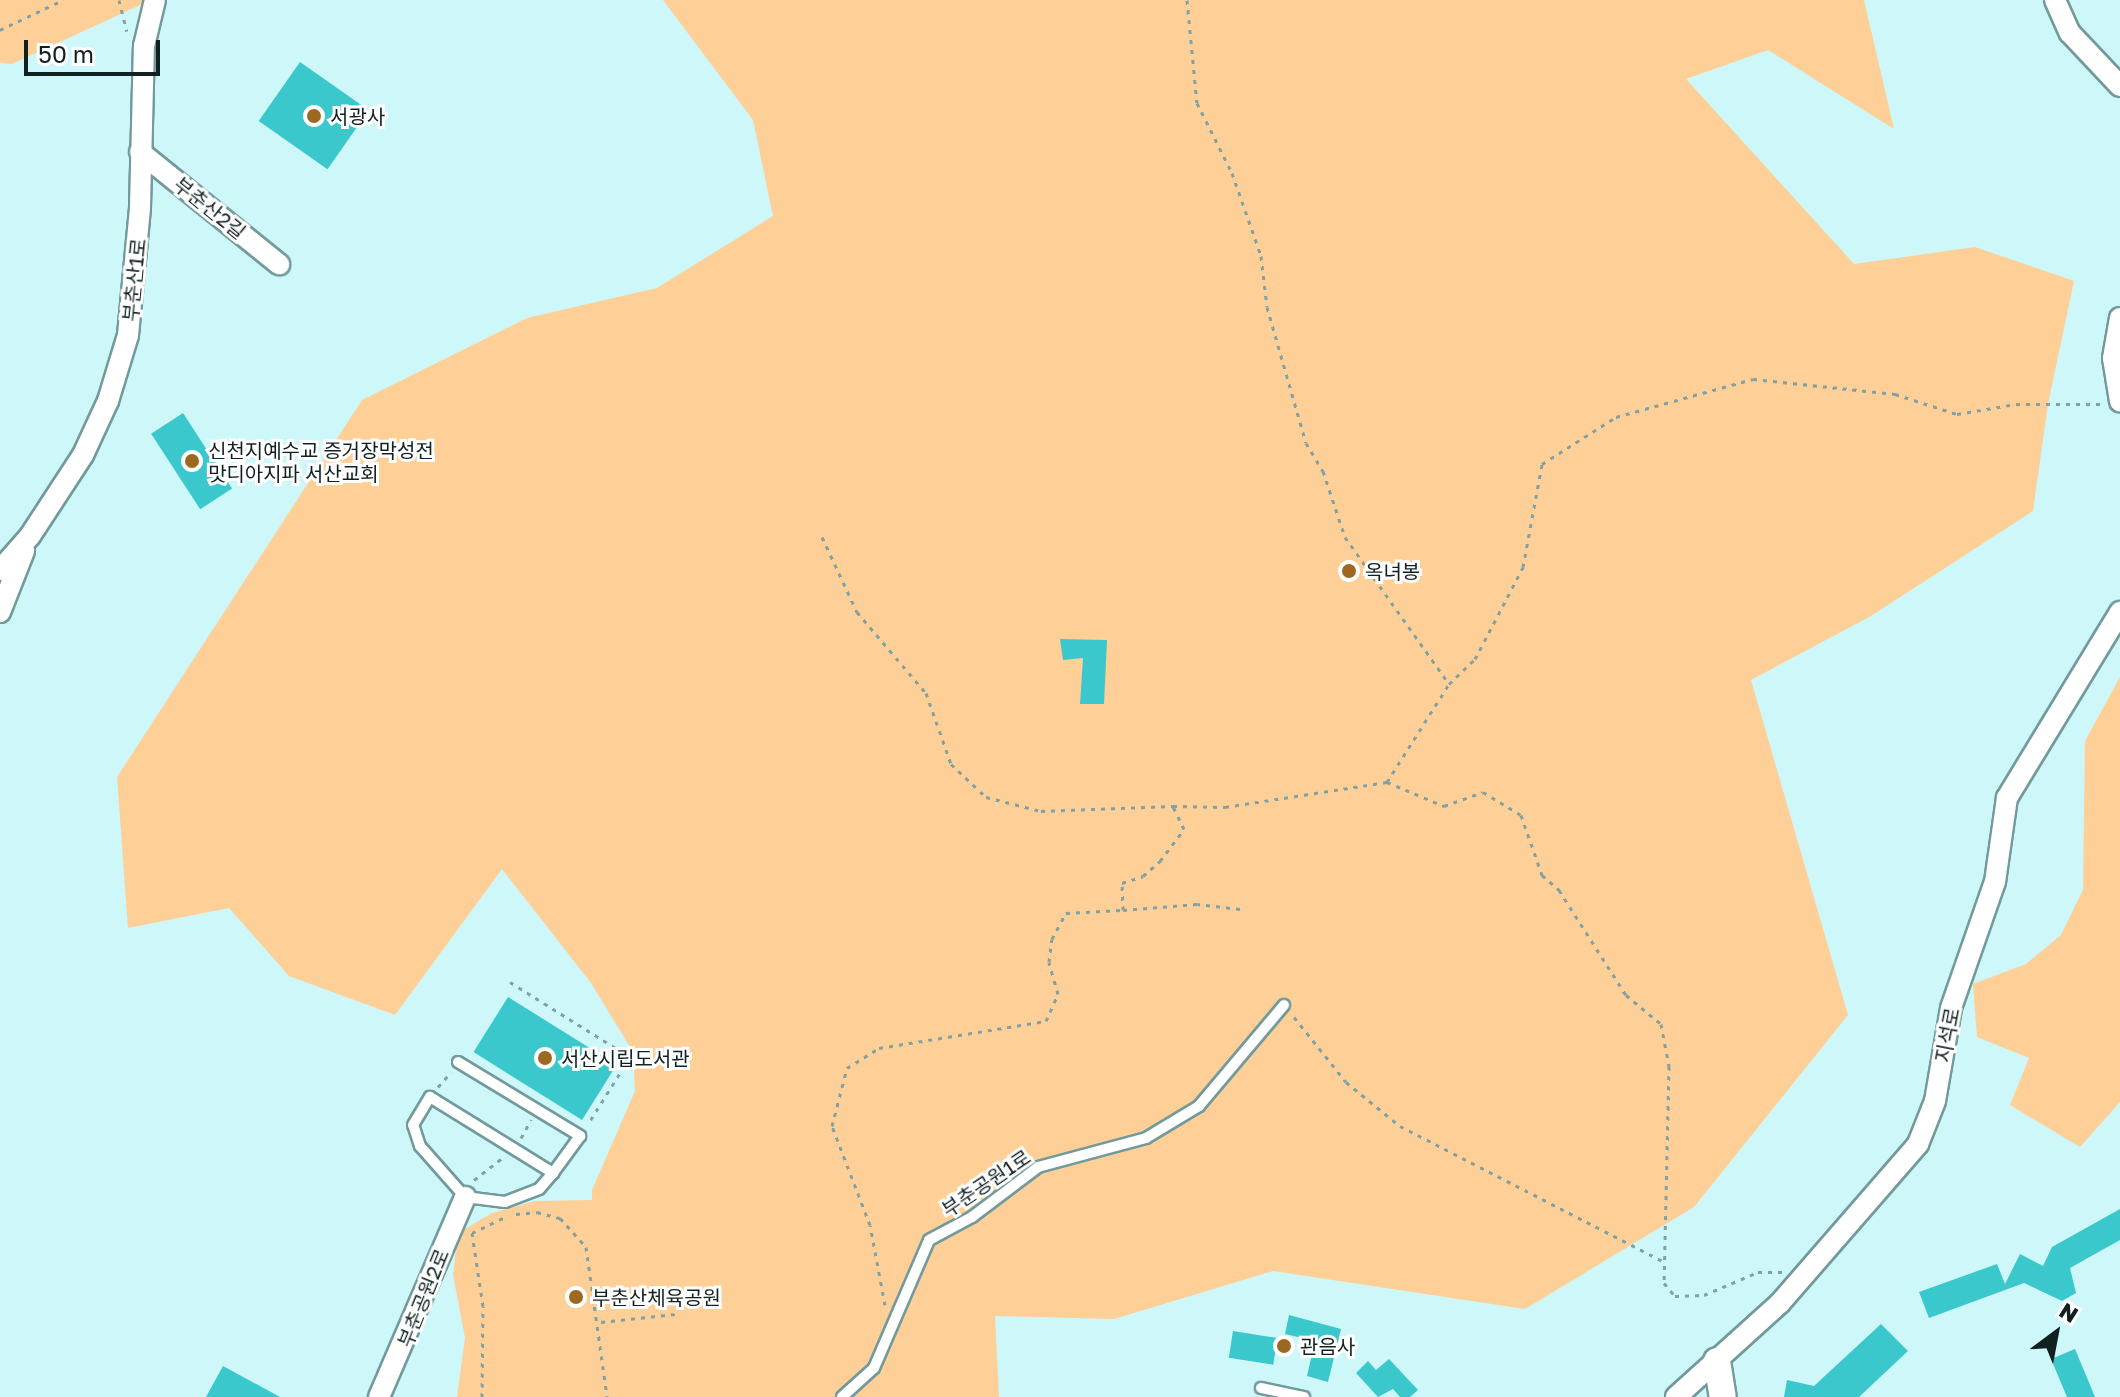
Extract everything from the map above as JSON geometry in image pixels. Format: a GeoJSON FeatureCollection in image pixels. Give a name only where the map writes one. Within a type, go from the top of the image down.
{"type":"FeatureCollection","features":[{"type":"Feature","properties":{"kind":"street","name":"부춘산1로"},"geometry":{"type":"LineString","coordinates":[[0,570],[30,536],[98,427],[120,364],[133,306],[144,46],[155,0]]}},
{"type":"Feature","properties":{"kind":"street"},"geometry":{"type":"LineString","coordinates":[[2055,0],[2070,33],[2120,86]]}},
{"type":"Feature","properties":{"kind":"street","name":"부춘산2길"},"geometry":{"type":"LineString","coordinates":[[140,152],[279,264]]}},
{"type":"Feature","properties":{"kind":"street"},"geometry":{"type":"LineString","coordinates":[[2113,403],[2113,358],[2120,318]]}},
{"type":"Feature","properties":{"kind":"street","name":"부춘산1로"},"geometry":{"type":"LineString","coordinates":[[0,612],[30,536]]}},
{"type":"Feature","properties":{"kind":"street","name":"지석로"},"geometry":{"type":"LineString","coordinates":[[1676,1397],[1809,1272],[1907,1159],[1928,1124],[1951,1008],[1995,882],[2007,798],[2120,612]]}},
{"type":"Feature","properties":{"kind":"street","name":"부춘공원2로"},"geometry":{"type":"LineString","coordinates":[[379,1397],[465,1197]]}},
{"type":"Feature","properties":{"kind":"street"},"geometry":{"type":"LineString","coordinates":[[1717,1361],[1723,1397]]}},
{"type":"Feature","properties":{"kind":"lane","name":"부춘공원1로"},"geometry":{"type":"LineString","coordinates":[[842,1397],[874,1368],[929,1240],[972,1217],[1038,1167],[1146,1138],[1199,1106],[1284,1005]]}},
{"type":"Feature","properties":{"kind":"lane"},"geometry":{"type":"LineString","coordinates":[[458,1062],[580,1136],[553,1173],[539,1189],[518,1199],[490,1202],[465,1197],[414,1138],[415,1120],[430,1097],[553,1173]]}},
{"type":"Feature","properties":{"kind":"lane"},"geometry":{"type":"LineString","coordinates":[[1261,1388],[1304,1397]]}},
{"type":"Feature","properties":{"kind":"path"},"geometry":{"type":"LineString","coordinates":[[0,30],[63,0]]}},
{"type":"Feature","properties":{"kind":"path"},"geometry":{"type":"LineString","coordinates":[[1187,0],[1197,103],[1232,173],[1261,256],[1267,307],[1306,443],[1323,471],[1345,537],[1449,684]]}},
{"type":"Feature","properties":{"kind":"path"},"geometry":{"type":"LineString","coordinates":[[1387,782],[1449,684],[1475,659],[1523,567],[1542,464],[1616,417],[1753,379],[1895,394],[1957,414],[2016,404],[2113,403]]}},
{"type":"Feature","properties":{"kind":"path"},"geometry":{"type":"LineString","coordinates":[[822,537],[857,612],[926,693],[951,764],[986,797],[1041,811],[1225,807],[1387,782],[1444,806],[1483,792],[1521,815],[1542,875],[1559,890],[1626,995],[1661,1024],[1669,1066],[1664,1283],[1675,1296],[1704,1295],[1758,1272],[1809,1272]]}},
{"type":"Feature","properties":{"kind":"path"},"geometry":{"type":"LineString","coordinates":[[1123,910],[1122,883],[1143,876],[1160,861],[1184,829],[1173,806]]}},
{"type":"Feature","properties":{"kind":"path"},"geometry":{"type":"LineString","coordinates":[[890,1328],[870,1225],[832,1126],[847,1068],[879,1048],[1046,1021],[1058,994],[1049,962],[1052,939],[1066,913],[1165,904],[1240,909]]}},
{"type":"Feature","properties":{"kind":"path"},"geometry":{"type":"LineString","coordinates":[[510,982],[630,1057],[580,1136]]}},
{"type":"Feature","properties":{"kind":"path"},"geometry":{"type":"LineString","coordinates":[[1284,1005],[1346,1082],[1400,1126],[1663,1262]]}},
{"type":"Feature","properties":{"kind":"path"},"geometry":{"type":"LineString","coordinates":[[430,1097],[458,1062]]}},
{"type":"Feature","properties":{"kind":"path"},"geometry":{"type":"LineString","coordinates":[[465,1197],[472,1182],[513,1148],[537,1110]]}},
{"type":"Feature","properties":{"kind":"path"},"geometry":{"type":"LineString","coordinates":[[482,1397],[483,1306],[472,1233],[487,1224],[537,1212],[574,1228],[586,1247],[601,1322],[607,1397]]}},
{"type":"Feature","properties":{"kind":"path"},"geometry":{"type":"LineString","coordinates":[[601,1322],[676,1314]]}},
{"type":"Feature","properties":{"kind":"shaded area"},"geometry":{"type":"Polygon","coordinates":[[[0,0],[151,0],[12,64],[0,63],[0,0]]]}},
{"type":"Feature","properties":{"kind":"shaded area"},"geometry":{"type":"Polygon","coordinates":[[[663,0],[1864,0],[1894,129],[1768,50],[1686,79],[1854,264],[1975,247],[2074,281],[2048,404],[2033,511],[1871,616],[1751,680],[1848,1015],[1694,1207],[1525,1309],[1273,1271],[1114,1319],[995,1316],[999,1397],[457,1397],[465,1338],[453,1275],[458,1233],[492,1213],[535,1201],[592,1200],[592,1190],[635,1091],[633,1052],[591,983],[502,869],[395,1015],[289,976],[229,908],[128,928],[117,777],[362,400],[527,318],[657,288],[773,216],[753,120],[663,0]]]}},
{"type":"Feature","properties":{"kind":"shaded area"},"geometry":{"type":"Polygon","coordinates":[[[2120,677],[2120,1102],[2080,1147],[2010,1105],[2029,1058],[1977,1037],[1973,984],[2026,964],[2061,935],[2083,890],[2085,741],[2120,677]]]}},
{"type":"Feature","properties":{"kind":"building","name":"서광사"},"geometry":{"type":"Polygon","coordinates":[[[300,62],[369,110],[328,169],[259,121],[300,62]]]}},
{"type":"Feature","properties":{"kind":"building","name":"신천지예수교 증거장막성전 맛디아지파 서산교회"},"geometry":{"type":"Polygon","coordinates":[[[183,413],[232,488],[200,509],[151,434],[183,413]]]}},
{"type":"Feature","properties":{"kind":"building"},"geometry":{"type":"Polygon","coordinates":[[[1060,639],[1107,640],[1104,704],[1080,704],[1083,658],[1063,660],[1060,639]]]}},
{"type":"Feature","properties":{"kind":"building","name":"서산시립도서관"},"geometry":{"type":"Polygon","coordinates":[[[508,997],[617,1065],[582,1120],[474,1052],[508,997]]]}},
{"type":"Feature","properties":{"kind":"building"},"geometry":{"type":"Polygon","coordinates":[[[2120,1209],[2120,1240],[2070,1268],[2076,1293],[2062,1301],[2024,1283],[1929,1318],[1919,1292],[1997,1264],[2005,1284],[2020,1254],[2043,1266],[2052,1247],[2120,1209]]]}},
{"type":"Feature","properties":{"kind":"building"},"geometry":{"type":"Polygon","coordinates":[[[1289,1315],[1341,1329],[1328,1382],[1307,1376],[1315,1341],[1285,1334],[1289,1315]]]}},
{"type":"Feature","properties":{"kind":"building"},"geometry":{"type":"Polygon","coordinates":[[[1881,1324],[1908,1351],[1859,1397],[1784,1397],[1787,1380],[1814,1386],[1881,1324]]]}},
{"type":"Feature","properties":{"kind":"building"},"geometry":{"type":"Polygon","coordinates":[[[1233,1331],[1277,1338],[1273,1365],[1229,1358],[1233,1331]]]}},
{"type":"Feature","properties":{"kind":"building"},"geometry":{"type":"Polygon","coordinates":[[[2075,1349],[2095,1397],[2067,1397],[2051,1359],[2075,1349]]]}},
{"type":"Feature","properties":{"kind":"building"},"geometry":{"type":"Polygon","coordinates":[[[1389,1359],[1418,1390],[1410,1397],[1400,1397],[1393,1389],[1378,1397],[1356,1373],[1368,1361],[1376,1370],[1389,1359]]]}},
{"type":"Feature","properties":{"kind":"building"},"geometry":{"type":"Polygon","coordinates":[[[223,1366],[280,1397],[206,1397],[223,1366]]]}},
{"type":"Feature","properties":{"kind":"place","name":"서광사"},"geometry":{"type":"Point","coordinates":[314,116]}},
{"type":"Feature","properties":{"kind":"place","name":"신천지예수교 증거장막성전 맛디아지파 서산교회"},"geometry":{"type":"Point","coordinates":[192,461]}},
{"type":"Feature","properties":{"kind":"place","name":"옥녀봉"},"geometry":{"type":"Point","coordinates":[1349,571]}},
{"type":"Feature","properties":{"kind":"place","name":"서산시립도서관"},"geometry":{"type":"Point","coordinates":[545,1058]}},
{"type":"Feature","properties":{"kind":"place","name":"부춘산체육공원"},"geometry":{"type":"Point","coordinates":[576,1297]}},
{"type":"Feature","properties":{"kind":"place","name":"관음사"},"geometry":{"type":"Point","coordinates":[1284,1346]}}]}
